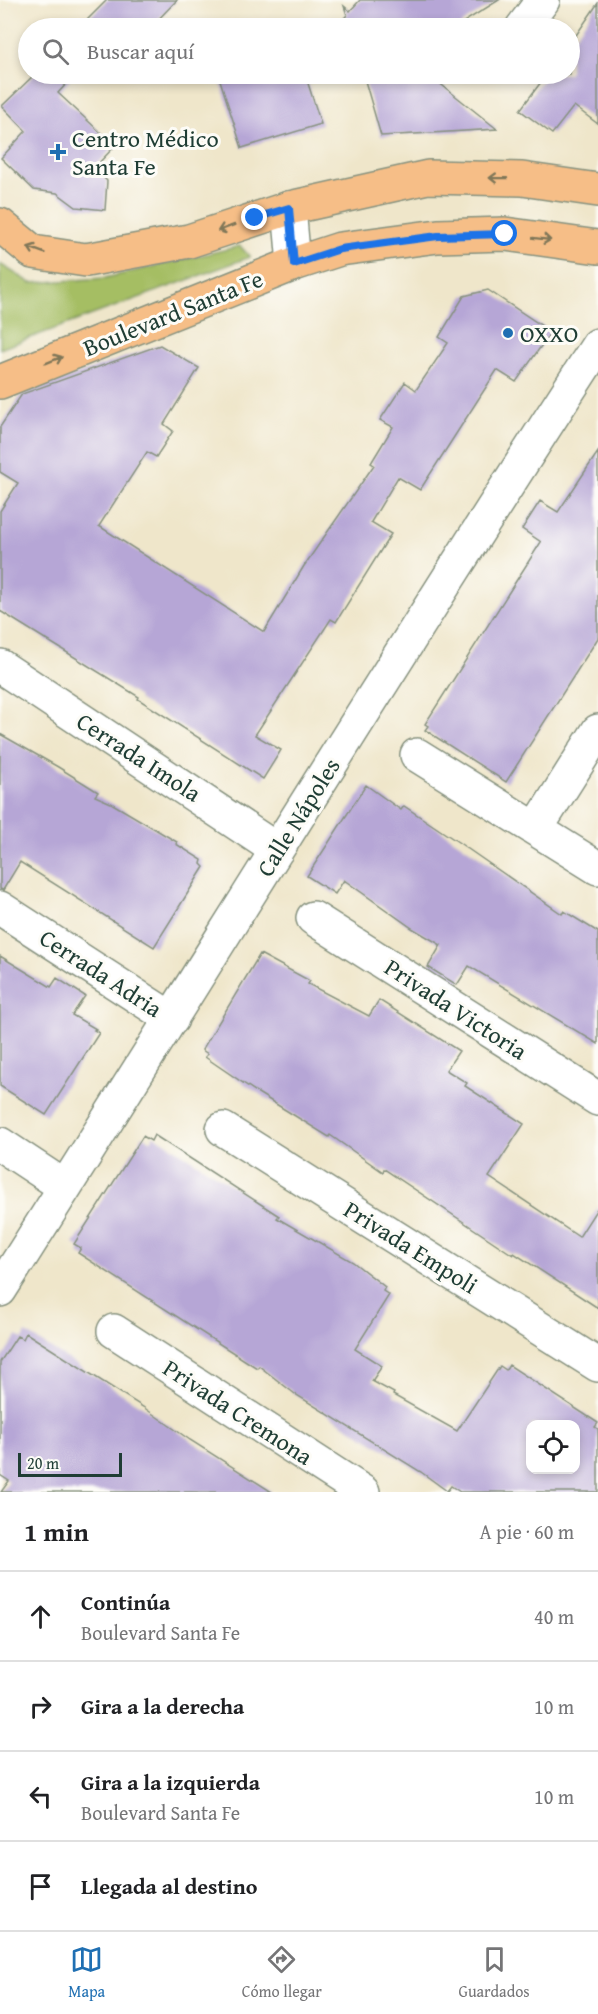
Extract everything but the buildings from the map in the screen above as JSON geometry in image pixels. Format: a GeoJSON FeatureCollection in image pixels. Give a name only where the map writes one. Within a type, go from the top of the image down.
{"type":"FeatureCollection","features":[{"type":"Feature","properties":{"kind":"main road"},"geometry":{"type":"LineString","coordinates":[[0,225],[33,252],[86,260],[189,241],[289,208],[428,177],[522,179],[598,190]]}},
{"type":"Feature","properties":{"kind":"main road","name":"Boulevard Santa Fe"},"geometry":{"type":"LineString","coordinates":[[0,382],[294,264],[340,249],[438,236],[505,234],[598,247]]}},
{"type":"Feature","properties":{"kind":"street"},"geometry":{"type":"LineString","coordinates":[[530,18],[543,0]]}},
{"type":"Feature","properties":{"kind":"street"},"geometry":{"type":"LineString","coordinates":[[289,208],[294,264]]}},
{"type":"Feature","properties":{"kind":"street","name":"Calle Nápoles"},"geometry":{"type":"LineString","coordinates":[[0,1290],[462,555],[598,345]]}},
{"type":"Feature","properties":{"kind":"street","name":"Cerrada Imola"},"geometry":{"type":"LineString","coordinates":[[0,666],[277,850]]}},
{"type":"Feature","properties":{"kind":"street"},"geometry":{"type":"LineString","coordinates":[[537,829],[598,731]]}},
{"type":"Feature","properties":{"kind":"street"},"geometry":{"type":"LineString","coordinates":[[417,755],[598,868]]}},
{"type":"Feature","properties":{"kind":"street","name":"Cerrada Adria"},"geometry":{"type":"LineString","coordinates":[[0,908],[172,1019]]}},
{"type":"Feature","properties":{"kind":"street","name":"Privada Victoria"},"geometry":{"type":"LineString","coordinates":[[313,918],[598,1099]]}},
{"type":"Feature","properties":{"kind":"street","name":"Privada Empoli"},"geometry":{"type":"LineString","coordinates":[[223,1129],[598,1365]]}},
{"type":"Feature","properties":{"kind":"street"},"geometry":{"type":"LineString","coordinates":[[0,1144],[65,1187]]}},
{"type":"Feature","properties":{"kind":"street","name":"Privada Cremona"},"geometry":{"type":"LineString","coordinates":[[114,1331],[363,1492]]}},
{"type":"Feature","properties":{"kind":"green space"},"geometry":{"type":"Polygon","coordinates":[[[240,246],[250,257],[0,349],[0,264],[31,283],[105,278],[240,246]]]}},
{"type":"Feature","properties":{"kind":"place","name":"Centro Médico Santa Fe"},"geometry":{"type":"Point","coordinates":[58,152]}},
{"type":"Feature","properties":{"kind":"place","name":"OXXO"},"geometry":{"type":"Point","coordinates":[508,333]}},
{"type":"Feature","properties":{"kind":"route"},"geometry":{"type":"LineString","coordinates":[[255,218],[289,208],[294,264],[340,249],[438,236],[505,234]]}}]}
